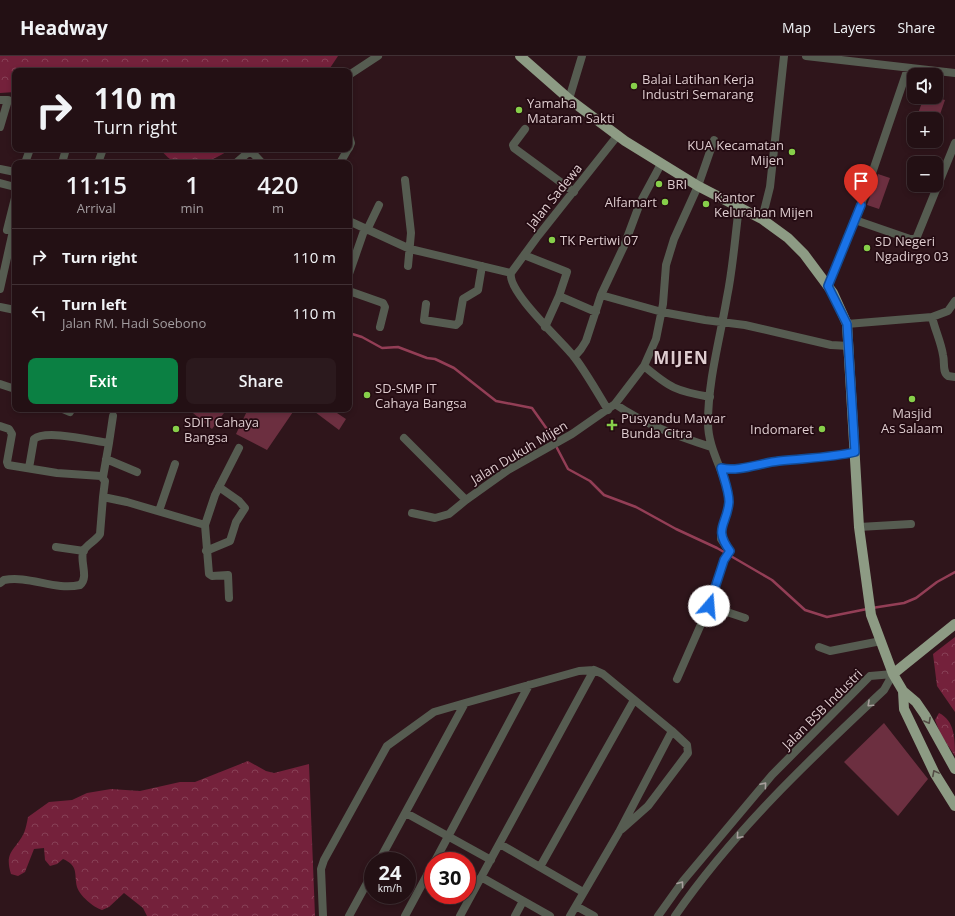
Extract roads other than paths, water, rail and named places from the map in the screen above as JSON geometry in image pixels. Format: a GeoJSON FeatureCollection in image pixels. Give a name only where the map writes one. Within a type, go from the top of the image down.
{"type":"FeatureCollection","features":[{"type":"Feature","properties":{"kind":"main road"},"geometry":{"type":"LineString","coordinates":[[520,56],[569,99],[618,136],[698,186],[762,219],[788,238],[804,254],[828,286],[847,324],[859,527],[871,615],[893,674],[903,691],[916,702],[925,715],[955,769]]}},
{"type":"Feature","properties":{"kind":"main road"},"geometry":{"type":"LineString","coordinates":[[893,674],[955,624]]}},
{"type":"Feature","properties":{"kind":"main road"},"geometry":{"type":"LineString","coordinates":[[903,691],[904,709],[935,774],[955,806]]}},
{"type":"Feature","properties":{"kind":"street"},"geometry":{"type":"LineString","coordinates":[[352,73],[378,56]]}},
{"type":"Feature","properties":{"kind":"street"},"geometry":{"type":"LineString","coordinates":[[569,99],[582,56]]}},
{"type":"Feature","properties":{"kind":"street"},"geometry":{"type":"LineString","coordinates":[[762,219],[770,188],[784,56]]}},
{"type":"Feature","properties":{"kind":"street"},"geometry":{"type":"LineString","coordinates":[[806,56],[829,57],[908,68]]}},
{"type":"Feature","properties":{"kind":"street"},"geometry":{"type":"LineString","coordinates":[[828,286],[855,220],[907,71]]}},
{"type":"Feature","properties":{"kind":"street"},"geometry":{"type":"LineString","coordinates":[[943,72],[955,73]]}},
{"type":"Feature","properties":{"kind":"street"},"geometry":{"type":"LineString","coordinates":[[0,127],[8,100]]}},
{"type":"Feature","properties":{"kind":"street"},"geometry":{"type":"LineString","coordinates":[[525,129],[514,145],[514,148],[574,192]]}},
{"type":"Feature","properties":{"kind":"street","name":"Jalan Sadewa"},"geometry":{"type":"LineString","coordinates":[[511,273],[618,136]]}},
{"type":"Feature","properties":{"kind":"street","name":"Jalan Dukuh Mijen"},"geometry":{"type":"LineString","coordinates":[[412,513],[425,516],[442,517],[449,514],[508,470],[572,434],[611,407],[644,366],[656,339],[662,312],[666,265],[674,239],[698,186],[714,140]]}},
{"type":"Feature","properties":{"kind":"street"},"geometry":{"type":"LineString","coordinates":[[855,220],[910,239],[918,237],[955,142]]}},
{"type":"Feature","properties":{"kind":"street"},"geometry":{"type":"LineString","coordinates":[[239,160],[249,152]]}},
{"type":"Feature","properties":{"kind":"street"},"geometry":{"type":"LineString","coordinates":[[253,152],[259,160]]}},
{"type":"Feature","properties":{"kind":"street"},"geometry":{"type":"LineString","coordinates":[[574,357],[581,350],[586,341],[601,295],[624,246],[640,203],[661,164]]}},
{"type":"Feature","properties":{"kind":"street"},"geometry":{"type":"LineString","coordinates":[[0,169],[12,171]]}},
{"type":"Feature","properties":{"kind":"street"},"geometry":{"type":"LineString","coordinates":[[405,180],[411,233],[408,266]]}},
{"type":"Feature","properties":{"kind":"street"},"geometry":{"type":"LineString","coordinates":[[0,183],[12,186]]}},
{"type":"Feature","properties":{"kind":"street"},"geometry":{"type":"LineString","coordinates":[[352,266],[366,229],[379,205]]}},
{"type":"Feature","properties":{"kind":"street"},"geometry":{"type":"LineString","coordinates":[[677,679],[709,606],[724,560],[730,551],[721,539],[721,530],[729,500],[721,468],[710,447],[708,424],[718,336],[727,297],[739,207]]}},
{"type":"Feature","properties":{"kind":"street"},"geometry":{"type":"LineString","coordinates":[[0,289],[12,215]]}},
{"type":"Feature","properties":{"kind":"street"},"geometry":{"type":"LineString","coordinates":[[352,222],[410,249],[511,273],[510,278],[523,300],[545,327],[574,357],[611,407],[710,447]]}},
{"type":"Feature","properties":{"kind":"street"},"geometry":{"type":"LineString","coordinates":[[0,264],[10,227]]}},
{"type":"Feature","properties":{"kind":"street"},"geometry":{"type":"LineString","coordinates":[[524,255],[566,272],[559,296],[545,327]]}},
{"type":"Feature","properties":{"kind":"street"},"geometry":{"type":"LineString","coordinates":[[426,304],[424,320],[456,325],[463,299],[478,290],[482,266]]}},
{"type":"Feature","properties":{"kind":"street"},"geometry":{"type":"LineString","coordinates":[[352,292],[383,303],[385,307],[380,327]]}},
{"type":"Feature","properties":{"kind":"street"},"geometry":{"type":"LineString","coordinates":[[601,295],[662,312],[722,322],[745,324],[831,345],[849,346]]}},
{"type":"Feature","properties":{"kind":"street"},"geometry":{"type":"LineString","coordinates":[[559,296],[596,312]]}},
{"type":"Feature","properties":{"kind":"street"},"geometry":{"type":"LineString","coordinates":[[847,324],[932,317],[948,311],[955,301]]}},
{"type":"Feature","properties":{"kind":"street"},"geometry":{"type":"LineString","coordinates":[[0,307],[12,309]]}},
{"type":"Feature","properties":{"kind":"street"},"geometry":{"type":"LineString","coordinates":[[932,317],[943,354],[944,371],[948,376],[955,377]]}},
{"type":"Feature","properties":{"kind":"street"},"geometry":{"type":"LineString","coordinates":[[644,366],[662,381],[681,392],[710,398]]}},
{"type":"Feature","properties":{"kind":"street"},"geometry":{"type":"LineString","coordinates":[[0,384],[12,388]]}},
{"type":"Feature","properties":{"kind":"street"},"geometry":{"type":"LineString","coordinates":[[0,583],[4,580],[13,579],[68,586],[80,585],[84,578],[84,551],[100,534],[103,477],[113,416]]}},
{"type":"Feature","properties":{"kind":"street"},"geometry":{"type":"LineString","coordinates":[[0,426],[12,431],[8,465],[103,477]]}},
{"type":"Feature","properties":{"kind":"street"},"geometry":{"type":"LineString","coordinates":[[29,468],[34,441],[40,436],[61,436],[109,443]]}},
{"type":"Feature","properties":{"kind":"street"},"geometry":{"type":"LineString","coordinates":[[404,438],[466,500]]}},
{"type":"Feature","properties":{"kind":"street"},"geometry":{"type":"LineString","coordinates":[[229,598],[229,578],[226,574],[212,576],[209,574],[205,525],[219,487],[239,448]]}},
{"type":"Feature","properties":{"kind":"street"},"geometry":{"type":"LineString","coordinates":[[721,468],[729,470],[756,464],[839,456],[855,452]]}},
{"type":"Feature","properties":{"kind":"street"},"geometry":{"type":"LineString","coordinates":[[106,459],[137,472]]}},
{"type":"Feature","properties":{"kind":"street"},"geometry":{"type":"LineString","coordinates":[[159,511],[175,464]]}},
{"type":"Feature","properties":{"kind":"street"},"geometry":{"type":"LineString","coordinates":[[206,551],[230,541],[236,522],[245,508],[239,501],[219,487]]}},
{"type":"Feature","properties":{"kind":"street"},"geometry":{"type":"LineString","coordinates":[[103,497],[127,502],[205,525]]}},
{"type":"Feature","properties":{"kind":"street"},"geometry":{"type":"LineString","coordinates":[[859,527],[910,524]]}},
{"type":"Feature","properties":{"kind":"street"},"geometry":{"type":"LineString","coordinates":[[56,547],[84,551]]}},
{"type":"Feature","properties":{"kind":"street"},"geometry":{"type":"LineString","coordinates":[[709,606],[745,618]]}},
{"type":"Feature","properties":{"kind":"street"},"geometry":{"type":"LineString","coordinates":[[819,647],[830,651],[881,641]]}},
{"type":"Feature","properties":{"kind":"street"},"geometry":{"type":"LineString","coordinates":[[460,916],[594,670]]}},
{"type":"Feature","properties":{"kind":"street"},"geometry":{"type":"LineString","coordinates":[[323,916],[321,869],[324,860],[381,754],[395,739],[434,712],[465,703],[579,671],[594,670],[603,674],[672,731],[687,745],[688,753],[648,806],[619,832]]}},
{"type":"Feature","properties":{"kind":"street"},"geometry":{"type":"LineString","coordinates":[[675,916],[693,890],[781,788],[884,690],[893,674]]}},
{"type":"Feature","properties":{"kind":"street","name":"Jalan BSB Industri"},"geometry":{"type":"LineString","coordinates":[[658,916],[683,881],[772,775],[870,676],[893,674]]}},
{"type":"Feature","properties":{"kind":"street"},"geometry":{"type":"LineString","coordinates":[[439,852],[529,685]]}},
{"type":"Feature","properties":{"kind":"street"},"geometry":{"type":"LineString","coordinates":[[540,867],[634,700]]}},
{"type":"Feature","properties":{"kind":"street"},"geometry":{"type":"LineString","coordinates":[[384,852],[465,703]]}},
{"type":"Feature","properties":{"kind":"street"},"geometry":{"type":"LineString","coordinates":[[594,916],[574,913],[583,892],[619,832],[672,731]]}},
{"type":"Feature","properties":{"kind":"street"},"geometry":{"type":"LineString","coordinates":[[406,813],[490,860]]}},
{"type":"Feature","properties":{"kind":"street"},"geometry":{"type":"LineString","coordinates":[[500,844],[583,892]]}},
{"type":"Feature","properties":{"kind":"street"},"geometry":{"type":"LineString","coordinates":[[481,877],[550,916]]}},
{"type":"Feature","properties":{"kind":"street"},"geometry":{"type":"LineString","coordinates":[[405,916],[424,881]]}},
{"type":"Feature","properties":{"kind":"street"},"geometry":{"type":"LineString","coordinates":[[349,916],[364,888]]}},
{"type":"Feature","properties":{"kind":"street"},"geometry":{"type":"LineString","coordinates":[[515,916],[523,901]]}},
{"type":"Feature","properties":{"kind":"waterway"},"geometry":{"type":"LineString","coordinates":[[352,334],[362,337],[382,348],[398,347],[427,358],[435,359],[454,368],[496,401],[532,408],[554,439]]}},
{"type":"Feature","properties":{"kind":"waterway"},"geometry":{"type":"LineString","coordinates":[[557,448],[568,469],[590,481],[604,495],[636,507],[676,529],[717,548],[772,580],[805,610],[827,617],[867,609]]}},
{"type":"Feature","properties":{"kind":"waterway"},"geometry":{"type":"LineString","coordinates":[[872,608],[904,603],[916,598],[937,582],[955,572]]}},
{"type":"Feature","properties":{"kind":"place","name":"Balai Latihan Kerja Industri Semarang"},"geometry":{"type":"Point","coordinates":[634,86]}},
{"type":"Feature","properties":{"kind":"place","name":"Yamaha Mataram Sakti"},"geometry":{"type":"Point","coordinates":[519,110]}},
{"type":"Feature","properties":{"kind":"place","name":"KUA Kecamatan Mijen"},"geometry":{"type":"Point","coordinates":[792,152]}},
{"type":"Feature","properties":{"kind":"place","name":"BRI"},"geometry":{"type":"Point","coordinates":[659,184]}},
{"type":"Feature","properties":{"kind":"place","name":"Alfamart"},"geometry":{"type":"Point","coordinates":[665,202]}},
{"type":"Feature","properties":{"kind":"place","name":"Kantor Kelurahan Mijen"},"geometry":{"type":"Point","coordinates":[706,204]}},
{"type":"Feature","properties":{"kind":"place","name":"TK Pertiwi 07"},"geometry":{"type":"Point","coordinates":[552,240]}},
{"type":"Feature","properties":{"kind":"place","name":"SD Negeri Ngadirgo 03"},"geometry":{"type":"Point","coordinates":[867,248]}},
{"type":"Feature","properties":{"kind":"place","name":"SD-SMP IT Cahaya Bangsa"},"geometry":{"type":"Point","coordinates":[367,395]}},
{"type":"Feature","properties":{"kind":"place","name":"Masjid As Salaam"},"geometry":{"type":"Point","coordinates":[912,399]}},
{"type":"Feature","properties":{"kind":"place","name":"Pusyandu Mawar Bunda Citra"},"geometry":{"type":"Point","coordinates":[612,425]}},
{"type":"Feature","properties":{"kind":"place","name":"SDIT Cahaya Bangsa"},"geometry":{"type":"Point","coordinates":[176,429]}},
{"type":"Feature","properties":{"kind":"place","name":"Indomaret"},"geometry":{"type":"Point","coordinates":[822,429]}},
{"type":"Feature","properties":{"kind":"district","name":"MIJEN"},"geometry":{"type":"Point","coordinates":[681,358]}}]}
